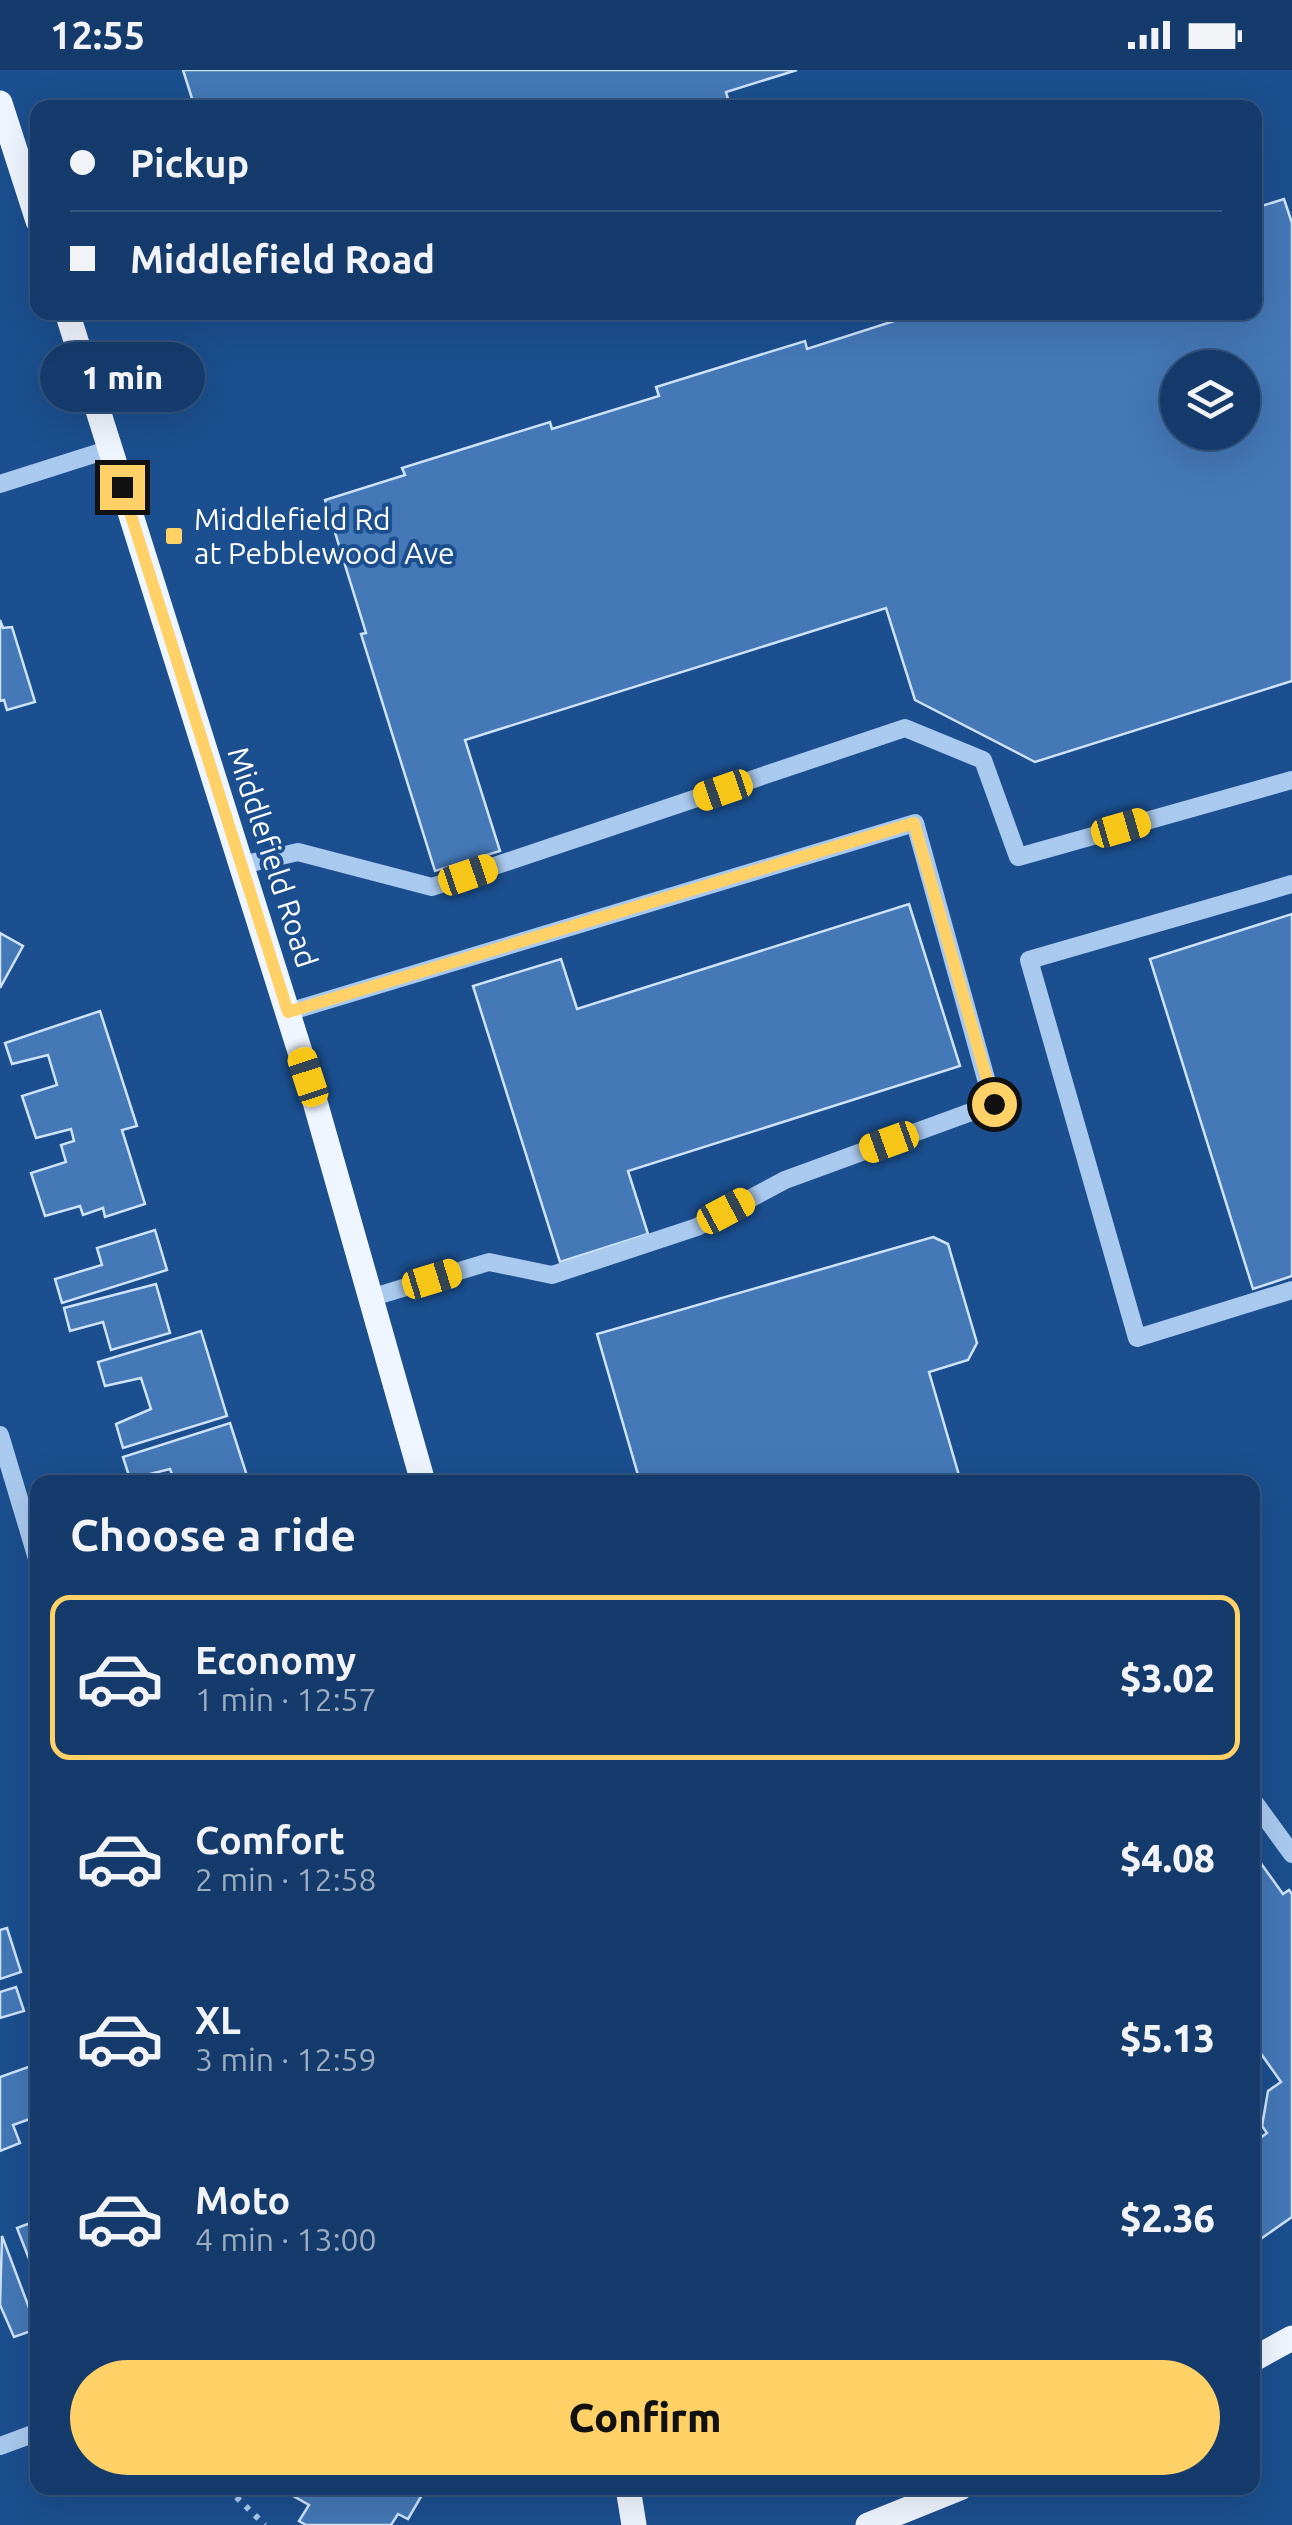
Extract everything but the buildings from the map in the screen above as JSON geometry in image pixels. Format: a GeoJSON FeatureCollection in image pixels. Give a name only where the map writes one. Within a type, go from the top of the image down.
{"type":"FeatureCollection","features":[{"type":"Feature","properties":{"kind":"main road"},"geometry":{"type":"LineString","coordinates":[[0,102],[30,196]]}},
{"type":"Feature","properties":{"kind":"main road","name":"Middlefield Road"},"geometry":{"type":"LineString","coordinates":[[70,320],[288,1012],[420,1475]]}},
{"type":"Feature","properties":{"kind":"main road"},"geometry":{"type":"LineString","coordinates":[[1260,2356],[1291,2340]]}},
{"type":"Feature","properties":{"kind":"main road"},"geometry":{"type":"LineString","coordinates":[[629,2495],[634,2525]]}},
{"type":"Feature","properties":{"kind":"main road"},"geometry":{"type":"LineString","coordinates":[[868,2525],[943,2495]]}},
{"type":"Feature","properties":{"kind":"street"},"geometry":{"type":"LineString","coordinates":[[0,484],[110,449]]}},
{"type":"Feature","properties":{"kind":"street"},"geometry":{"type":"LineString","coordinates":[[242,865],[298,852],[432,887],[905,728],[983,760],[1018,857],[1292,780]]}},
{"type":"Feature","properties":{"kind":"street"},"geometry":{"type":"LineString","coordinates":[[288,1012],[914,823],[994,1104],[785,1180],[697,1227],[552,1274],[488,1262],[370,1298]]}},
{"type":"Feature","properties":{"kind":"street"},"geometry":{"type":"LineString","coordinates":[[1292,884],[1029,960],[1138,1338],[1292,1290]]}},
{"type":"Feature","properties":{"kind":"street"},"geometry":{"type":"LineString","coordinates":[[0,1435],[30,1535]]}},
{"type":"Feature","properties":{"kind":"street"},"geometry":{"type":"LineString","coordinates":[[1260,1811],[1292,1854]]}},
{"type":"Feature","properties":{"kind":"street"},"geometry":{"type":"LineString","coordinates":[[0,2446],[30,2435]]}},
{"type":"Feature","properties":{"kind":"path"},"geometry":{"type":"LineString","coordinates":[[234,2495],[265,2525]]}},
{"type":"Feature","properties":{"kind":"place","name":"Middlefield Rd at Pebblewood Ave"},"geometry":{"type":"Point","coordinates":[174,536]}},
{"type":"Feature","properties":{"kind":"route"},"geometry":{"type":"LineString","coordinates":[[122,487],[288,1012],[914,823],[994,1104]]}}]}
